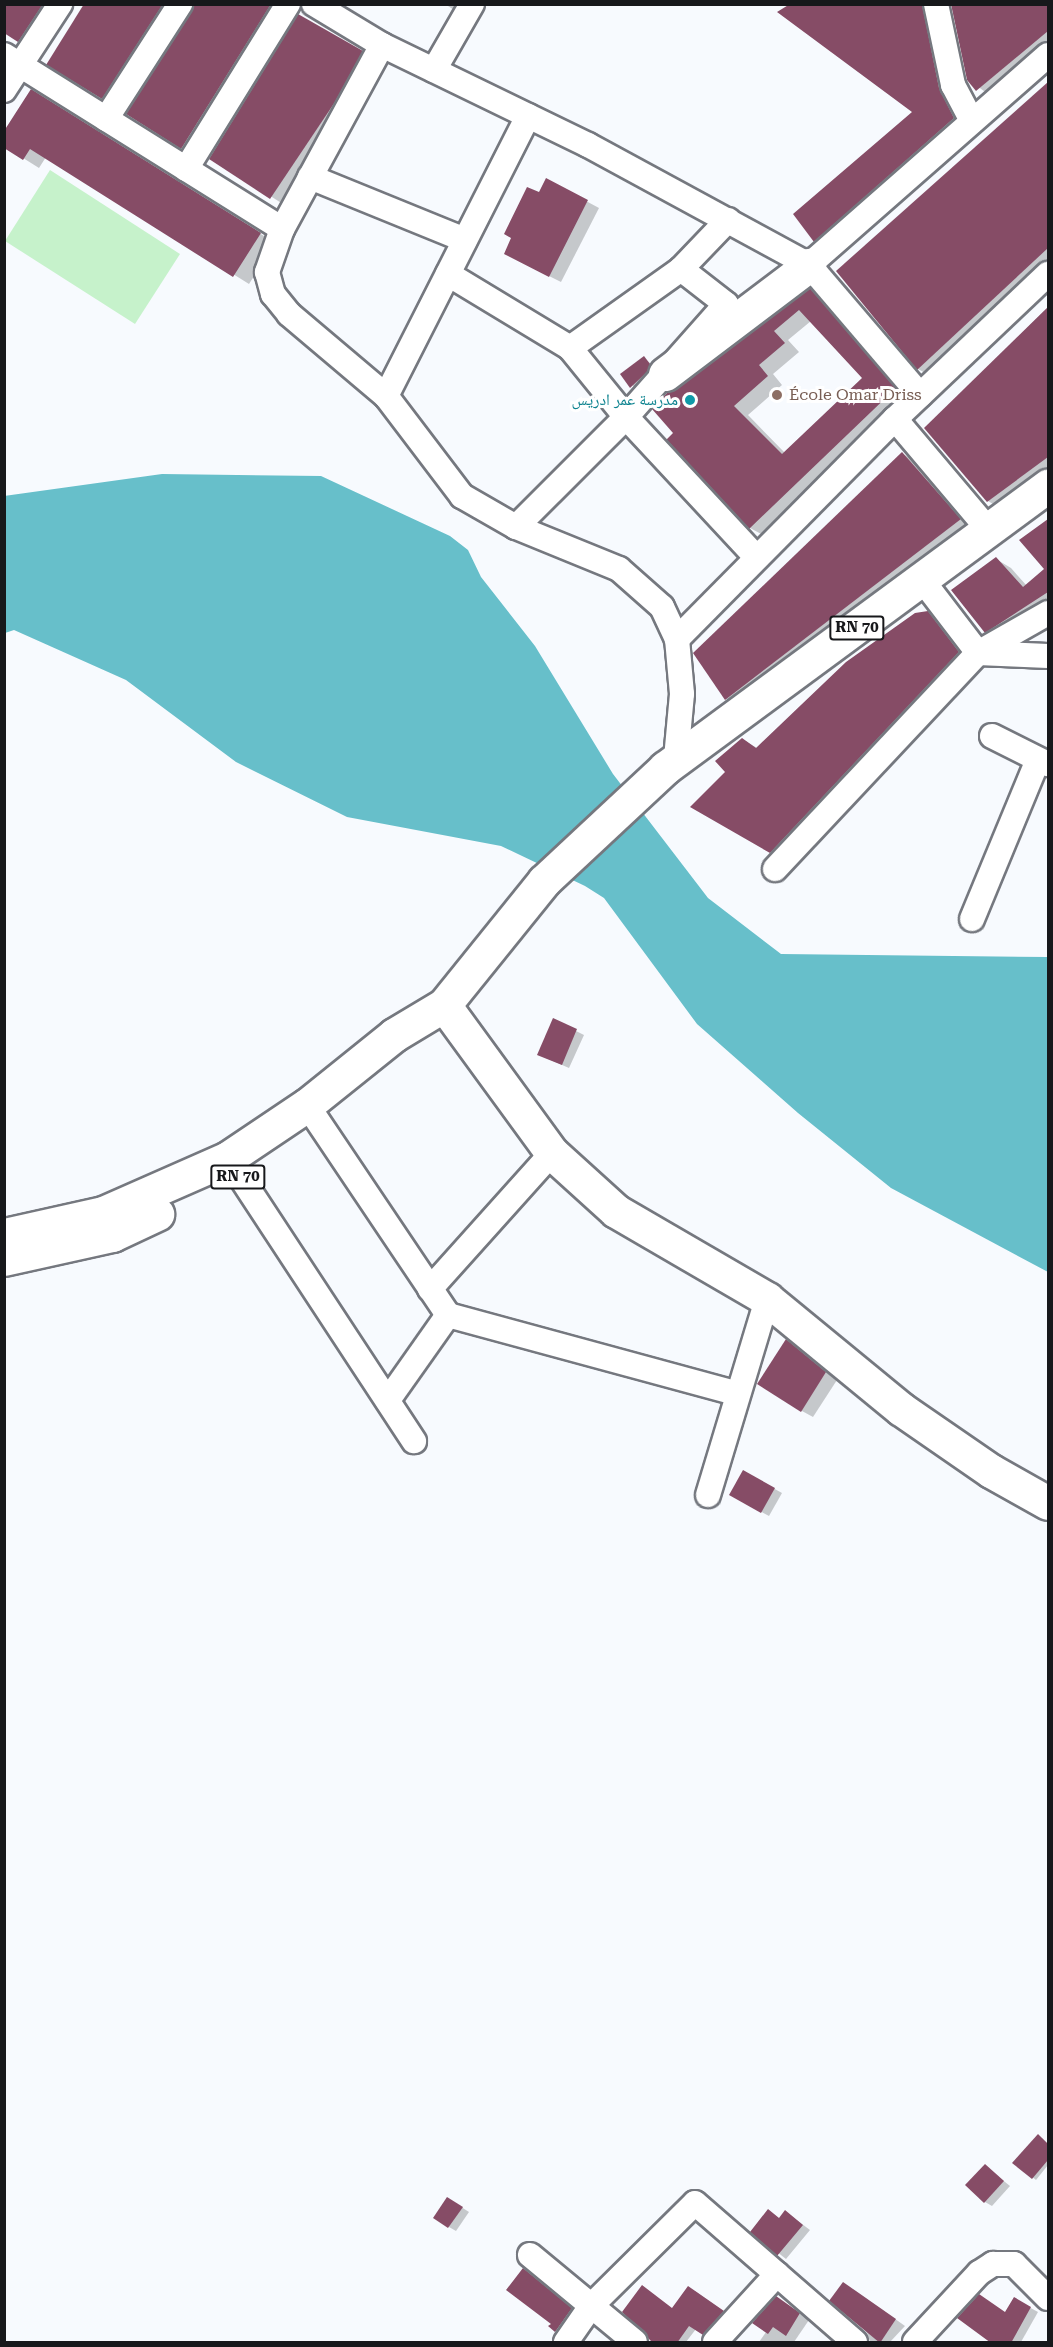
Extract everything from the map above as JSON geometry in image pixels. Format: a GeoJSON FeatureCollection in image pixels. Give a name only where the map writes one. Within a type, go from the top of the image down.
{"type":"FeatureCollection","features":[{"type":"Feature","properties":{"kind":"main road"},"geometry":{"type":"LineString","coordinates":[[665,375],[809,265]]}},
{"type":"Feature","properties":{"kind":"main road","name":"RN 70"},"geometry":{"type":"LineString","coordinates":[[4,1259],[108,1224],[234,1167],[313,1114],[394,1035],[434,1011],[544,881],[670,764],[923,581],[987,529],[1048,486]]}},
{"type":"Feature","properties":{"kind":"main road"},"geometry":{"type":"LineString","coordinates":[[434,1011],[552,1153],[616,1211],[767,1299],[901,1410],[991,1471],[1048,1503]]}},
{"type":"Feature","properties":{"kind":"main road","name":"RN 70"},"geometry":{"type":"LineString","coordinates":[[4,1235],[108,1224]]}},
{"type":"Feature","properties":{"kind":"street"},"geometry":{"type":"LineString","coordinates":[[4,90],[12,60],[60,4]]}},
{"type":"Feature","properties":{"kind":"street"},"geometry":{"type":"LineString","coordinates":[[106,119],[180,4]]}},
{"type":"Feature","properties":{"kind":"street"},"geometry":{"type":"LineString","coordinates":[[186,170],[288,4]]}},
{"type":"Feature","properties":{"kind":"street"},"geometry":{"type":"LineString","coordinates":[[434,70],[472,4]]}},
{"type":"Feature","properties":{"kind":"street"},"geometry":{"type":"LineString","coordinates":[[936,4],[953,85],[972,121]]}},
{"type":"Feature","properties":{"kind":"street"},"geometry":{"type":"LineString","coordinates":[[329,8],[382,45],[528,116],[728,220],[809,265],[921,395]]}},
{"type":"Feature","properties":{"kind":"street"},"geometry":{"type":"LineString","coordinates":[[382,45],[282,229],[267,272],[273,294],[289,314],[386,396],[462,496],[516,527],[619,568],[639,582],[662,607],[677,639],[682,694],[670,764]]}},
{"type":"Feature","properties":{"kind":"street"},"geometry":{"type":"LineString","coordinates":[[809,265],[1048,55]]}},
{"type":"Feature","properties":{"kind":"street"},"geometry":{"type":"LineString","coordinates":[[12,60],[282,229]]}},
{"type":"Feature","properties":{"kind":"street"},"geometry":{"type":"LineString","coordinates":[[386,396],[528,116]]}},
{"type":"Feature","properties":{"kind":"street"},"geometry":{"type":"LineString","coordinates":[[310,177],[465,240]]}},
{"type":"Feature","properties":{"kind":"street"},"geometry":{"type":"LineString","coordinates":[[570,348],[681,269],[728,220]]}},
{"type":"Feature","properties":{"kind":"street"},"geometry":{"type":"LineString","coordinates":[[516,527],[626,417],[726,304],[681,269]]}},
{"type":"Feature","properties":{"kind":"street"},"geometry":{"type":"LineString","coordinates":[[448,274],[570,348],[626,417],[757,558]]}},
{"type":"Feature","properties":{"kind":"street"},"geometry":{"type":"LineString","coordinates":[[677,639],[895,419],[1048,274]]}},
{"type":"Feature","properties":{"kind":"street"},"geometry":{"type":"LineString","coordinates":[[895,419],[987,529]]}},
{"type":"Feature","properties":{"kind":"street"},"geometry":{"type":"LineString","coordinates":[[923,581],[978,653]]}},
{"type":"Feature","properties":{"kind":"street"},"geometry":{"type":"LineString","coordinates":[[776,869],[978,653],[1048,613]]}},
{"type":"Feature","properties":{"kind":"street"},"geometry":{"type":"LineString","coordinates":[[978,653],[1048,656]]}},
{"type":"Feature","properties":{"kind":"street"},"geometry":{"type":"LineString","coordinates":[[972,919],[1043,762],[992,736]]}},
{"type":"Feature","properties":{"kind":"street"},"geometry":{"type":"LineString","coordinates":[[313,1114],[448,1315],[735,1393]]}},
{"type":"Feature","properties":{"kind":"street"},"geometry":{"type":"LineString","coordinates":[[430,1289],[552,1153]]}},
{"type":"Feature","properties":{"kind":"street"},"geometry":{"type":"LineString","coordinates":[[234,1167],[414,1441]]}},
{"type":"Feature","properties":{"kind":"street"},"geometry":{"type":"LineString","coordinates":[[708,1495],[735,1393],[767,1299]]}},
{"type":"Feature","properties":{"kind":"street"},"geometry":{"type":"LineString","coordinates":[[388,1400],[448,1315]]}},
{"type":"Feature","properties":{"kind":"street"},"geometry":{"type":"LineString","coordinates":[[566,2343],[591,2306],[696,2203],[855,2343]]}},
{"type":"Feature","properties":{"kind":"street"},"geometry":{"type":"LineString","coordinates":[[530,2255],[635,2343]]}},
{"type":"Feature","properties":{"kind":"street"},"geometry":{"type":"LineString","coordinates":[[915,2343],[979,2273],[993,2264],[1014,2264],[1048,2298]]}},
{"type":"Feature","properties":{"kind":"street"},"geometry":{"type":"LineString","coordinates":[[714,2343],[777,2274]]}},
{"type":"Feature","properties":{"kind":"green space"},"geometry":{"type":"Polygon","coordinates":[[[50,170],[180,254],[135,324],[5,241],[50,170]]]}},
{"type":"Feature","properties":{"kind":"water"},"geometry":{"type":"Polygon","coordinates":[[[162,474],[321,476],[450,536],[468,550],[481,577],[535,646],[613,774],[708,898],[781,954],[1048,957],[1048,1272],[891,1188],[798,1113],[697,1024],[604,898],[585,886],[501,846],[347,817],[236,762],[126,680],[14,630],[5,633],[4,496],[162,474]]]}},
{"type":"Feature","properties":{"kind":"building"},"geometry":{"type":"Polygon","coordinates":[[[4,4],[43,4],[18,42],[4,33],[4,4]]]}},
{"type":"Feature","properties":{"kind":"building"},"geometry":{"type":"Polygon","coordinates":[[[84,4],[163,4],[102,99],[46,65],[84,4]]]}},
{"type":"Feature","properties":{"kind":"building"},"geometry":{"type":"Polygon","coordinates":[[[194,4],[271,4],[181,149],[126,114],[194,4]]]}},
{"type":"Feature","properties":{"kind":"building"},"geometry":{"type":"Polygon","coordinates":[[[790,4],[922,4],[939,88],[954,118],[814,242],[793,214],[912,112],[777,12],[790,4]]]}},
{"type":"Feature","properties":{"kind":"building"},"geometry":{"type":"Polygon","coordinates":[[[951,4],[1048,4],[1048,31],[976,91],[967,80],[951,4]]]}},
{"type":"Feature","properties":{"kind":"building"},"geometry":{"type":"Polygon","coordinates":[[[298,14],[363,51],[335,102],[270,199],[209,159],[298,14]]]}},
{"type":"Feature","properties":{"kind":"building"},"geometry":{"type":"Polygon","coordinates":[[[1048,82],[1048,248],[917,370],[836,271],[1048,82]]]}},
{"type":"Feature","properties":{"kind":"building"},"geometry":{"type":"Polygon","coordinates":[[[31,89],[261,233],[233,277],[30,149],[23,160],[4,148],[4,131],[31,89]]]}},
{"type":"Feature","properties":{"kind":"building"},"geometry":{"type":"Polygon","coordinates":[[[546,178],[588,200],[549,277],[504,254],[511,238],[504,234],[527,187],[539,192],[546,178]]]}},
{"type":"Feature","properties":{"kind":"building","name":"École Omar Driss"},"geometry":{"type":"Polygon","coordinates":[[[810,288],[896,388],[749,529],[666,440],[673,433],[652,409],[667,393],[810,288]],[[799,310],[774,331],[785,343],[759,365],[768,376],[734,406],[782,454],[862,378],[799,310]]]}},
{"type":"Feature","properties":{"kind":"building"},"geometry":{"type":"Polygon","coordinates":[[[1048,307],[1048,457],[987,502],[924,428],[1048,307]]]}},
{"type":"Feature","properties":{"kind":"building"},"geometry":{"type":"Polygon","coordinates":[[[644,356],[650,364],[647,372],[630,388],[620,374],[644,356]]]}},
{"type":"Feature","properties":{"kind":"building"},"geometry":{"type":"Polygon","coordinates":[[[902,452],[961,519],[725,700],[693,653],[902,452]]]}},
{"type":"Feature","properties":{"kind":"building"},"geometry":{"type":"Polygon","coordinates":[[[1048,519],[1048,592],[985,633],[951,590],[996,557],[1023,587],[1044,569],[1019,540],[1048,519]]]}},
{"type":"Feature","properties":{"kind":"building"},"geometry":{"type":"Polygon","coordinates":[[[928,611],[959,652],[770,853],[690,807],[725,772],[715,761],[742,738],[756,748],[846,662],[915,613],[928,611]]]}},
{"type":"Feature","properties":{"kind":"building"},"geometry":{"type":"Polygon","coordinates":[[[553,1018],[577,1029],[562,1065],[537,1055],[553,1018]]]}},
{"type":"Feature","properties":{"kind":"building"},"geometry":{"type":"Polygon","coordinates":[[[786,1339],[826,1372],[801,1412],[757,1384],[786,1339]]]}},
{"type":"Feature","properties":{"kind":"building"},"geometry":{"type":"Polygon","coordinates":[[[743,1470],[775,1488],[761,1513],[729,1495],[743,1470]]]}},
{"type":"Feature","properties":{"kind":"building"},"geometry":{"type":"Polygon","coordinates":[[[1038,2134],[1048,2144],[1048,2160],[1032,2179],[1012,2163],[1038,2134]]]}},
{"type":"Feature","properties":{"kind":"building"},"geometry":{"type":"Polygon","coordinates":[[[985,2164],[1004,2181],[984,2203],[965,2185],[985,2164]]]}},
{"type":"Feature","properties":{"kind":"building"},"geometry":{"type":"Polygon","coordinates":[[[447,2197],[463,2207],[448,2228],[433,2218],[447,2197]]]}},
{"type":"Feature","properties":{"kind":"building"},"geometry":{"type":"Polygon","coordinates":[[[768,2209],[779,2218],[785,2210],[803,2225],[777,2256],[750,2232],[768,2209]]]}},
{"type":"Feature","properties":{"kind":"building"},"geometry":{"type":"Polygon","coordinates":[[[523,2268],[572,2308],[555,2332],[548,2326],[551,2324],[506,2290],[523,2268]]]}},
{"type":"Feature","properties":{"kind":"building"},"geometry":{"type":"Polygon","coordinates":[[[843,2282],[896,2319],[880,2343],[829,2301],[843,2282]]]}},
{"type":"Feature","properties":{"kind":"building"},"geometry":{"type":"Polygon","coordinates":[[[642,2285],[672,2308],[688,2286],[724,2311],[703,2335],[689,2326],[677,2343],[653,2343],[622,2312],[642,2285]]]}},
{"type":"Feature","properties":{"kind":"building"},"geometry":{"type":"Polygon","coordinates":[[[979,2294],[1005,2312],[1014,2297],[1031,2307],[1011,2343],[991,2343],[957,2318],[979,2294]]]}},
{"type":"Feature","properties":{"kind":"building"},"geometry":{"type":"Polygon","coordinates":[[[776,2296],[800,2313],[786,2336],[773,2327],[768,2334],[752,2323],[776,2296]]]}},
{"type":"Feature","properties":{"kind":"place","name":"École Omar Driss"},"geometry":{"type":"Point","coordinates":[777,395]}},
{"type":"Feature","properties":{"kind":"place","name":"مدرسة عمر ادريس"},"geometry":{"type":"Point","coordinates":[690,400]}}]}
